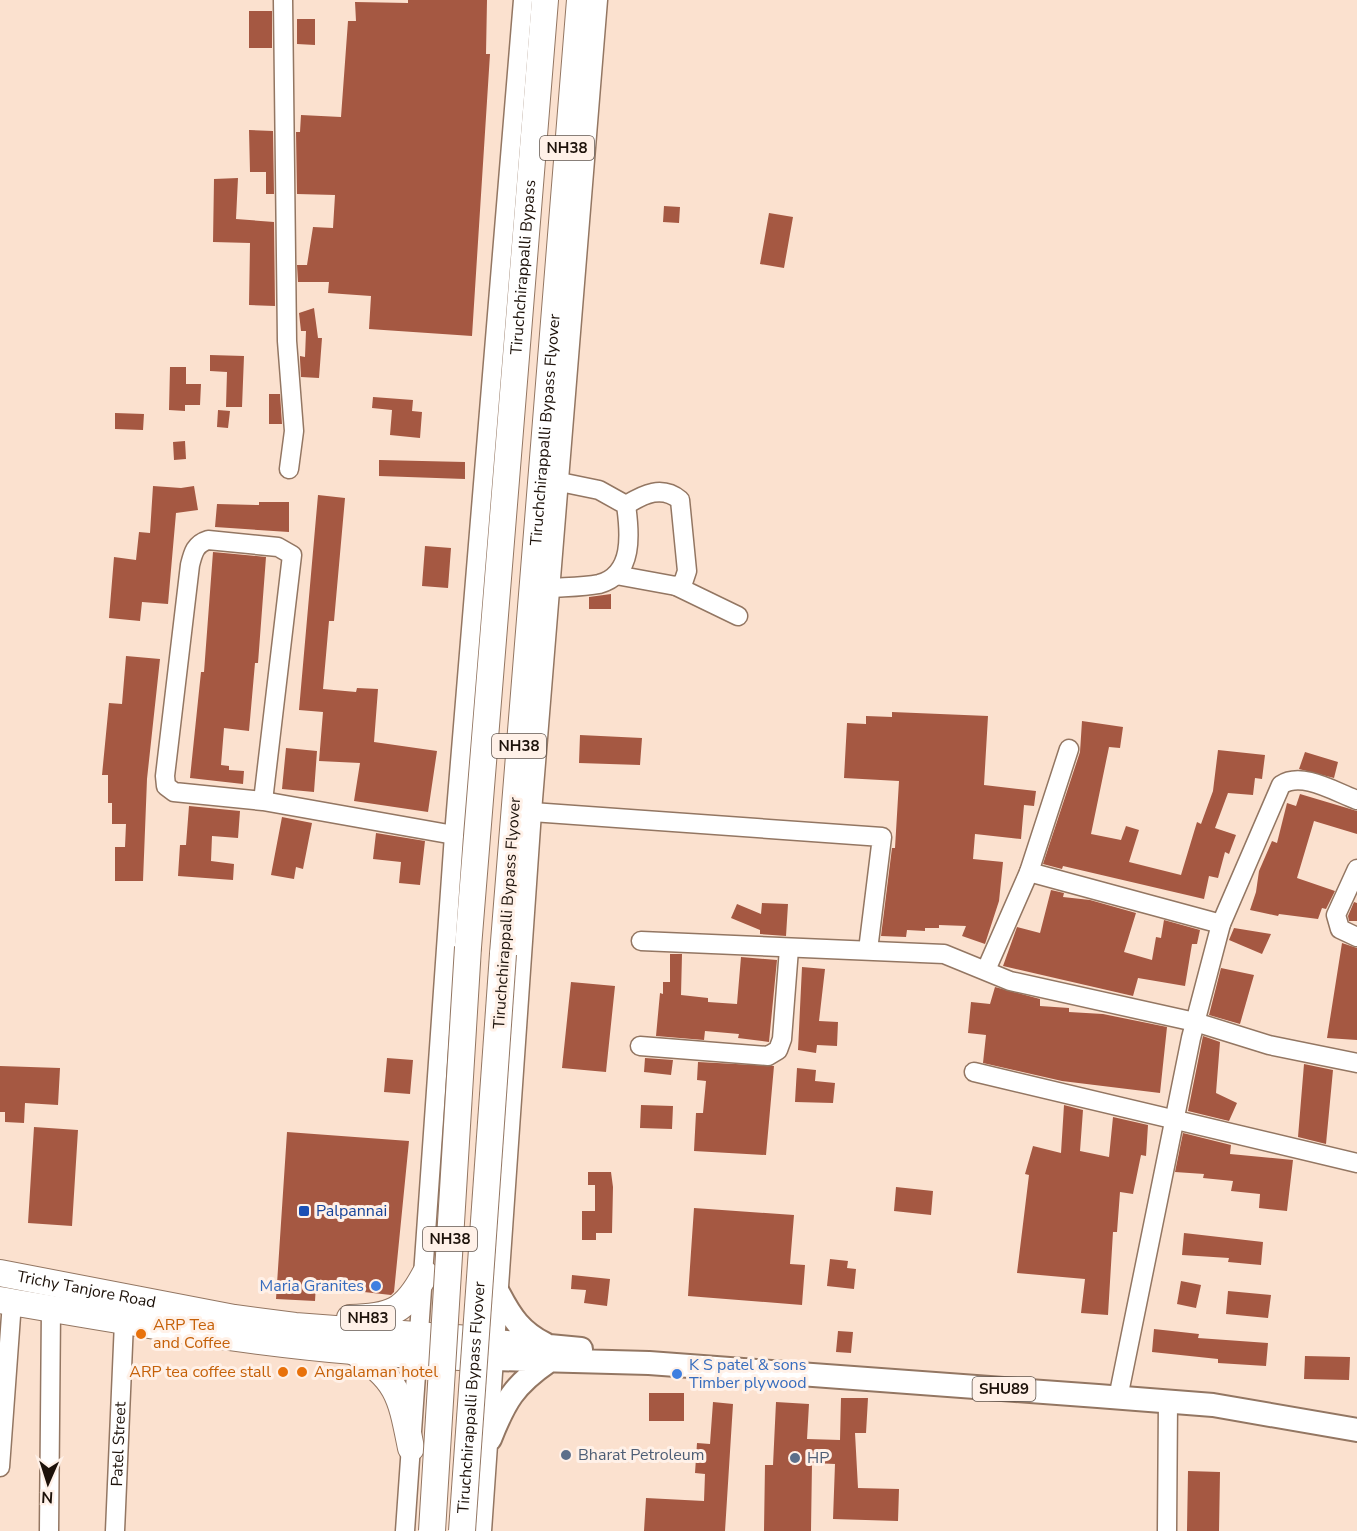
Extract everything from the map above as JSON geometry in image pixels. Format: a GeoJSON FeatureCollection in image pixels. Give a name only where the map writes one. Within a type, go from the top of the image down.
{"type":"FeatureCollection","features":[{"type":"Feature","properties":{"kind":"highway","name":"Tiruchchirappalli Bypass"},"geometry":{"type":"LineString","coordinates":[[501,534],[545,0]]}},
{"type":"Feature","properties":{"kind":"highway","name":"NH38"},"geometry":{"type":"LineString","coordinates":[[554,296],[580,0]]}},
{"type":"Feature","properties":{"kind":"highway","name":"Tiruchchirappalli Bypass Flyover"},"geometry":{"type":"LineString","coordinates":[[462,1531],[503,954],[554,296]]}},
{"type":"Feature","properties":{"kind":"highway"},"geometry":{"type":"LineString","coordinates":[[554,296],[572,321]]}},
{"type":"Feature","properties":{"kind":"highway","name":"Tiruchchirappalli Bypass Flyover"},"geometry":{"type":"LineString","coordinates":[[432,1531],[468,947],[501,534]]}},
{"type":"Feature","properties":{"kind":"highway","name":"Trichy Tanjore Road"},"geometry":{"type":"LineString","coordinates":[[0,1273],[234,1318],[419,1345],[496,1350]]}},
{"type":"Feature","properties":{"kind":"highway","name":"NH83"},"geometry":{"type":"LineString","coordinates":[[295,1326],[316,1317],[377,1317],[396,1312],[415,1292],[425,1274]]}},
{"type":"Feature","properties":{"kind":"highway","name":"Trichy Tanjore Road"},"geometry":{"type":"LineString","coordinates":[[6,1301],[124,1322],[353,1351],[419,1345]]}},
{"type":"Feature","properties":{"kind":"highway"},"geometry":{"type":"LineString","coordinates":[[353,1351],[386,1375],[400,1397],[411,1448]]}},
{"type":"Feature","properties":{"kind":"main road"},"geometry":{"type":"LineString","coordinates":[[489,1439],[504,1404],[513,1390],[548,1353],[517,1325],[499,1294]]}},
{"type":"Feature","properties":{"kind":"main road","name":"SHU89"},"geometry":{"type":"LineString","coordinates":[[496,1350],[1213,1406],[1357,1430]]}},
{"type":"Feature","properties":{"kind":"street"},"geometry":{"type":"LineString","coordinates":[[283,0],[287,341],[294,431],[290,470]]}},
{"type":"Feature","properties":{"kind":"street","name":"NH83"},"geometry":{"type":"LineString","coordinates":[[425,1274],[454,835],[523,0]]}},
{"type":"Feature","properties":{"kind":"street"},"geometry":{"type":"LineString","coordinates":[[482,1531],[532,812],[598,0]]}},
{"type":"Feature","properties":{"kind":"street"},"geometry":{"type":"LineString","coordinates":[[560,482],[599,490],[626,505]]}},
{"type":"Feature","properties":{"kind":"street"},"geometry":{"type":"LineString","coordinates":[[626,505],[642,495],[661,491],[673,493],[680,500],[687,578],[676,586]]}},
{"type":"Feature","properties":{"kind":"street"},"geometry":{"type":"LineString","coordinates":[[552,588],[599,584],[616,575],[628,548],[626,505]]}},
{"type":"Feature","properties":{"kind":"street"},"geometry":{"type":"LineString","coordinates":[[263,801],[292,555],[278,547],[208,540],[199,543],[190,565],[165,776],[166,786],[174,792],[263,801],[454,835]]}},
{"type":"Feature","properties":{"kind":"street"},"geometry":{"type":"LineString","coordinates":[[616,575],[676,586],[738,616]]}},
{"type":"Feature","properties":{"kind":"street"},"geometry":{"type":"LineString","coordinates":[[986,970],[1029,872],[1069,748]]}},
{"type":"Feature","properties":{"kind":"street"},"geometry":{"type":"LineString","coordinates":[[1118,1398],[1195,1022],[1221,924],[1281,785],[1290,779],[1304,780],[1357,800]]}},
{"type":"Feature","properties":{"kind":"street"},"geometry":{"type":"LineString","coordinates":[[532,812],[882,837],[868,950]]}},
{"type":"Feature","properties":{"kind":"street"},"geometry":{"type":"LineString","coordinates":[[1357,869],[1336,915],[1340,929],[1357,937]]}},
{"type":"Feature","properties":{"kind":"street"},"geometry":{"type":"LineString","coordinates":[[1029,872],[1221,924]]}},
{"type":"Feature","properties":{"kind":"street"},"geometry":{"type":"LineString","coordinates":[[641,941],[944,954],[1011,981],[1195,1022],[1269,1045],[1357,1063]]}},
{"type":"Feature","properties":{"kind":"street"},"geometry":{"type":"LineString","coordinates":[[640,1046],[768,1056],[778,1050],[782,1039],[789,949]]}},
{"type":"Feature","properties":{"kind":"street"},"geometry":{"type":"LineString","coordinates":[[974,1071],[1174,1121],[1357,1163]]}},
{"type":"Feature","properties":{"kind":"street"},"geometry":{"type":"LineString","coordinates":[[405,1531],[425,1274]]}},
{"type":"Feature","properties":{"kind":"street"},"geometry":{"type":"LineString","coordinates":[[0,1467],[6,1301]]}},
{"type":"Feature","properties":{"kind":"street"},"geometry":{"type":"LineString","coordinates":[[49,1531],[51,1309]]}},
{"type":"Feature","properties":{"kind":"street","name":"Patel Street"},"geometry":{"type":"LineString","coordinates":[[115,1531],[124,1322]]}},
{"type":"Feature","properties":{"kind":"street"},"geometry":{"type":"LineString","coordinates":[[1167,1531],[1168,1402]]}},
{"type":"Feature","properties":{"kind":"building"},"geometry":{"type":"Polygon","coordinates":[[[408,0],[487,0],[486,54],[490,54],[472,336],[369,329],[371,296],[328,293],[329,282],[298,282],[297,265],[307,265],[313,227],[333,228],[335,195],[297,194],[296,132],[300,132],[301,115],[341,117],[348,21],[356,21],[355,2],[408,3],[408,0]]]}},
{"type":"Feature","properties":{"kind":"building"},"geometry":{"type":"Polygon","coordinates":[[[249,11],[272,11],[272,48],[249,48],[249,11]]]}},
{"type":"Feature","properties":{"kind":"building"},"geometry":{"type":"Polygon","coordinates":[[[297,19],[315,19],[315,45],[297,44],[297,19]]]}},
{"type":"Feature","properties":{"kind":"building"},"geometry":{"type":"Polygon","coordinates":[[[249,130],[273,131],[274,194],[266,194],[266,172],[250,172],[249,130]]]}},
{"type":"Feature","properties":{"kind":"building"},"geometry":{"type":"Polygon","coordinates":[[[238,178],[236,219],[274,222],[275,306],[249,305],[250,243],[213,242],[214,179],[238,178]]]}},
{"type":"Feature","properties":{"kind":"building"},"geometry":{"type":"Polygon","coordinates":[[[664,206],[680,207],[679,223],[663,222],[664,206]]]}},
{"type":"Feature","properties":{"kind":"building"},"geometry":{"type":"Polygon","coordinates":[[[769,213],[793,217],[784,268],[760,264],[769,213]]]}},
{"type":"Feature","properties":{"kind":"building"},"geometry":{"type":"Polygon","coordinates":[[[314,308],[318,338],[322,338],[319,378],[301,377],[300,356],[305,357],[306,331],[301,331],[299,313],[314,308]]]}},
{"type":"Feature","properties":{"kind":"building"},"geometry":{"type":"Polygon","coordinates":[[[210,355],[244,356],[242,407],[226,407],[227,372],[210,371],[210,355]]]}},
{"type":"Feature","properties":{"kind":"building"},"geometry":{"type":"Polygon","coordinates":[[[170,367],[186,367],[186,384],[201,384],[200,405],[185,405],[185,411],[169,410],[170,367]]]}},
{"type":"Feature","properties":{"kind":"building"},"geometry":{"type":"Polygon","coordinates":[[[269,394],[280,394],[282,424],[269,424],[269,394]]]}},
{"type":"Feature","properties":{"kind":"building"},"geometry":{"type":"Polygon","coordinates":[[[373,397],[413,400],[412,411],[422,412],[420,438],[390,435],[392,410],[372,408],[373,397]]]}},
{"type":"Feature","properties":{"kind":"building"},"geometry":{"type":"Polygon","coordinates":[[[218,410],[230,411],[228,428],[217,427],[218,410]]]}},
{"type":"Feature","properties":{"kind":"building"},"geometry":{"type":"Polygon","coordinates":[[[115,413],[144,414],[143,430],[115,429],[115,413]]]}},
{"type":"Feature","properties":{"kind":"building"},"geometry":{"type":"Polygon","coordinates":[[[185,441],[186,459],[174,460],[173,442],[185,441]]]}},
{"type":"Feature","properties":{"kind":"building"},"geometry":{"type":"Polygon","coordinates":[[[379,460],[465,462],[465,479],[379,476],[379,460]]]}},
{"type":"Feature","properties":{"kind":"building"},"geometry":{"type":"Polygon","coordinates":[[[153,486],[181,488],[194,486],[198,510],[176,513],[168,604],[142,602],[140,621],[109,618],[114,557],[136,560],[139,532],[150,533],[153,486]]]}},
{"type":"Feature","properties":{"kind":"building"},"geometry":{"type":"Polygon","coordinates":[[[318,495],[345,498],[334,621],[329,621],[323,689],[356,692],[357,688],[378,689],[374,742],[437,751],[428,812],[354,801],[360,763],[319,761],[323,712],[299,710],[318,495]]]}},
{"type":"Feature","properties":{"kind":"building"},"geometry":{"type":"Polygon","coordinates":[[[259,502],[289,502],[289,532],[215,527],[217,504],[259,505],[259,502]]]}},
{"type":"Feature","properties":{"kind":"building"},"geometry":{"type":"Polygon","coordinates":[[[425,546],[451,548],[448,588],[422,586],[425,546]]]}},
{"type":"Feature","properties":{"kind":"building"},"geometry":{"type":"Polygon","coordinates":[[[213,552],[266,557],[258,663],[255,663],[249,731],[224,728],[221,765],[229,766],[229,770],[244,771],[243,784],[190,778],[201,672],[204,672],[213,552]]]}},
{"type":"Feature","properties":{"kind":"building"},"geometry":{"type":"Polygon","coordinates":[[[611,594],[611,609],[589,609],[589,597],[611,594]]]}},
{"type":"Feature","properties":{"kind":"building"},"geometry":{"type":"Polygon","coordinates":[[[126,656],[160,659],[147,779],[143,881],[115,881],[115,847],[125,847],[126,824],[112,824],[112,803],[108,803],[108,775],[102,775],[109,703],[122,704],[126,656]]]}},
{"type":"Feature","properties":{"kind":"building"},"geometry":{"type":"Polygon","coordinates":[[[892,712],[988,716],[984,785],[1036,791],[1034,806],[1024,805],[1021,839],[975,834],[973,859],[1003,862],[999,901],[985,944],[962,936],[966,926],[939,925],[939,928],[925,928],[925,931],[907,930],[906,937],[881,936],[892,848],[895,848],[899,781],[844,778],[847,723],[866,724],[866,716],[892,717],[892,712]]]}},
{"type":"Feature","properties":{"kind":"building"},"geometry":{"type":"Polygon","coordinates":[[[1082,721],[1123,727],[1120,748],[1109,747],[1091,834],[1121,840],[1126,826],[1139,830],[1129,862],[1181,875],[1197,822],[1201,824],[1213,791],[1218,750],[1265,755],[1262,779],[1255,778],[1253,795],[1228,793],[1215,828],[1236,835],[1229,854],[1225,852],[1218,878],[1209,876],[1204,899],[1063,866],[1062,869],[1043,864],[1080,752],[1082,721]]]}},
{"type":"Feature","properties":{"kind":"building"},"geometry":{"type":"Polygon","coordinates":[[[580,735],[642,738],[640,765],[579,763],[580,735]]]}},
{"type":"Feature","properties":{"kind":"building"},"geometry":{"type":"Polygon","coordinates":[[[286,748],[317,751],[314,792],[282,789],[286,748]]]}},
{"type":"Feature","properties":{"kind":"building"},"geometry":{"type":"Polygon","coordinates":[[[1305,752],[1338,762],[1334,778],[1299,769],[1305,752]]]}},
{"type":"Feature","properties":{"kind":"building"},"geometry":{"type":"Polygon","coordinates":[[[1300,794],[1357,811],[1357,834],[1314,821],[1297,878],[1335,891],[1326,909],[1322,908],[1318,919],[1279,914],[1278,916],[1250,910],[1259,871],[1272,841],[1277,843],[1287,803],[1296,806],[1300,794]]]}},
{"type":"Feature","properties":{"kind":"building"},"geometry":{"type":"Polygon","coordinates":[[[189,806],[240,811],[238,838],[212,836],[211,861],[234,864],[233,880],[178,876],[180,845],[186,845],[189,806]]]}},
{"type":"Feature","properties":{"kind":"building"},"geometry":{"type":"Polygon","coordinates":[[[282,817],[312,823],[303,869],[296,867],[294,879],[271,875],[282,817]]]}},
{"type":"Feature","properties":{"kind":"building"},"geometry":{"type":"Polygon","coordinates":[[[376,833],[425,841],[420,885],[399,883],[401,862],[373,859],[376,833]]]}},
{"type":"Feature","properties":{"kind":"building"},"geometry":{"type":"Polygon","coordinates":[[[1051,890],[1064,893],[1063,897],[1090,900],[1136,913],[1124,952],[1152,960],[1156,937],[1161,938],[1164,920],[1200,930],[1197,944],[1192,944],[1185,986],[1138,978],[1133,996],[1003,966],[1017,927],[1040,933],[1051,890]]]}},
{"type":"Feature","properties":{"kind":"building"},"geometry":{"type":"Polygon","coordinates":[[[1354,902],[1357,903],[1357,921],[1349,921],[1348,916],[1354,902]]]}},
{"type":"Feature","properties":{"kind":"building"},"geometry":{"type":"Polygon","coordinates":[[[762,903],[788,904],[786,936],[760,934],[760,930],[731,918],[737,904],[761,914],[762,903]]]}},
{"type":"Feature","properties":{"kind":"building"},"geometry":{"type":"Polygon","coordinates":[[[1234,928],[1271,934],[1262,954],[1229,940],[1234,928]]]}},
{"type":"Feature","properties":{"kind":"building"},"geometry":{"type":"Polygon","coordinates":[[[1342,943],[1357,948],[1357,1040],[1327,1038],[1342,943]]]}},
{"type":"Feature","properties":{"kind":"building"},"geometry":{"type":"Polygon","coordinates":[[[670,954],[682,954],[681,995],[708,998],[708,1002],[737,1004],[741,957],[777,960],[769,1042],[738,1038],[739,1034],[705,1031],[704,1040],[656,1036],[660,993],[663,994],[663,982],[670,982],[670,954]]]}},
{"type":"Feature","properties":{"kind":"building"},"geometry":{"type":"Polygon","coordinates":[[[802,967],[825,969],[819,1021],[838,1022],[837,1046],[817,1045],[816,1053],[798,1050],[802,967]]]}},
{"type":"Feature","properties":{"kind":"building"},"geometry":{"type":"Polygon","coordinates":[[[1221,968],[1254,975],[1240,1024],[1209,1015],[1221,968]]]}},
{"type":"Feature","properties":{"kind":"building"},"geometry":{"type":"Polygon","coordinates":[[[571,982],[615,986],[606,1072],[562,1068],[571,982]]]}},
{"type":"Feature","properties":{"kind":"building"},"geometry":{"type":"Polygon","coordinates":[[[995,987],[1040,999],[1040,1006],[1069,1008],[1069,1012],[1103,1014],[1167,1027],[1160,1093],[1062,1081],[983,1063],[986,1035],[968,1033],[971,1002],[990,1004],[995,987]]]}},
{"type":"Feature","properties":{"kind":"building"},"geometry":{"type":"Polygon","coordinates":[[[1203,1036],[1220,1042],[1216,1093],[1237,1103],[1229,1121],[1188,1111],[1203,1036]]]}},
{"type":"Feature","properties":{"kind":"building"},"geometry":{"type":"Polygon","coordinates":[[[387,1058],[413,1060],[410,1094],[384,1092],[387,1058]]]}},
{"type":"Feature","properties":{"kind":"building"},"geometry":{"type":"Polygon","coordinates":[[[645,1058],[673,1060],[671,1075],[644,1072],[645,1058]]]}},
{"type":"Feature","properties":{"kind":"building"},"geometry":{"type":"Polygon","coordinates":[[[698,1062],[774,1066],[766,1155],[694,1151],[696,1113],[703,1113],[706,1081],[697,1080],[698,1062]]]}},
{"type":"Feature","properties":{"kind":"building"},"geometry":{"type":"Polygon","coordinates":[[[1304,1064],[1333,1070],[1326,1144],[1298,1137],[1304,1064]]]}},
{"type":"Feature","properties":{"kind":"building"},"geometry":{"type":"Polygon","coordinates":[[[0,1066],[60,1068],[58,1105],[25,1103],[24,1123],[5,1122],[5,1112],[0,1112],[0,1066]]]}},
{"type":"Feature","properties":{"kind":"building"},"geometry":{"type":"Polygon","coordinates":[[[797,1068],[816,1070],[815,1081],[835,1083],[833,1103],[795,1102],[797,1068]]]}},
{"type":"Feature","properties":{"kind":"building"},"geometry":{"type":"Polygon","coordinates":[[[641,1105],[673,1106],[672,1129],[640,1128],[641,1105]]]}},
{"type":"Feature","properties":{"kind":"building"},"geometry":{"type":"Polygon","coordinates":[[[1064,1105],[1083,1110],[1080,1151],[1109,1157],[1113,1117],[1148,1125],[1146,1156],[1141,1155],[1133,1194],[1120,1192],[1117,1232],[1113,1232],[1108,1315],[1081,1313],[1085,1279],[1017,1273],[1029,1175],[1025,1174],[1033,1146],[1061,1153],[1064,1105]]]}},
{"type":"Feature","properties":{"kind":"building"},"geometry":{"type":"Polygon","coordinates":[[[34,1127],[78,1130],[72,1226],[28,1223],[34,1127]]]}},
{"type":"Feature","properties":{"kind":"building"},"geometry":{"type":"Polygon","coordinates":[[[287,1132],[409,1141],[394,1292],[391,1295],[364,1292],[364,1287],[316,1284],[315,1301],[276,1299],[287,1132]]]}},
{"type":"Feature","properties":{"kind":"building"},"geometry":{"type":"Polygon","coordinates":[[[1183,1133],[1231,1145],[1230,1154],[1293,1160],[1287,1211],[1259,1208],[1260,1194],[1231,1191],[1233,1181],[1203,1178],[1204,1174],[1175,1172],[1183,1133]]]}},
{"type":"Feature","properties":{"kind":"building"},"geometry":{"type":"Polygon","coordinates":[[[588,1172],[611,1172],[613,1187],[612,1233],[596,1233],[596,1240],[582,1240],[582,1211],[595,1211],[595,1185],[588,1185],[588,1172]]]}},
{"type":"Feature","properties":{"kind":"building"},"geometry":{"type":"Polygon","coordinates":[[[896,1187],[933,1191],[931,1215],[894,1211],[896,1187]]]}},
{"type":"Feature","properties":{"kind":"building"},"geometry":{"type":"Polygon","coordinates":[[[694,1208],[794,1215],[790,1264],[805,1265],[802,1305],[688,1296],[694,1208]]]}},
{"type":"Feature","properties":{"kind":"building"},"geometry":{"type":"Polygon","coordinates":[[[1184,1233],[1263,1242],[1261,1265],[1228,1262],[1229,1258],[1182,1255],[1184,1233]]]}},
{"type":"Feature","properties":{"kind":"building"},"geometry":{"type":"Polygon","coordinates":[[[830,1259],[848,1261],[847,1268],[856,1269],[854,1289],[827,1286],[830,1259]]]}},
{"type":"Feature","properties":{"kind":"building"},"geometry":{"type":"Polygon","coordinates":[[[572,1275],[610,1279],[607,1306],[584,1303],[586,1290],[571,1289],[572,1275]]]}},
{"type":"Feature","properties":{"kind":"building"},"geometry":{"type":"Polygon","coordinates":[[[1181,1281],[1201,1285],[1196,1308],[1177,1304],[1181,1281]]]}},
{"type":"Feature","properties":{"kind":"building"},"geometry":{"type":"Polygon","coordinates":[[[1228,1291],[1271,1295],[1268,1318],[1226,1314],[1228,1291]]]}},
{"type":"Feature","properties":{"kind":"building"},"geometry":{"type":"Polygon","coordinates":[[[1154,1329],[1199,1334],[1198,1338],[1268,1343],[1266,1366],[1218,1363],[1218,1359],[1152,1352],[1154,1329]]]}},
{"type":"Feature","properties":{"kind":"building"},"geometry":{"type":"Polygon","coordinates":[[[838,1331],[853,1332],[851,1353],[836,1352],[838,1331]]]}},
{"type":"Feature","properties":{"kind":"building"},"geometry":{"type":"Polygon","coordinates":[[[1305,1356],[1350,1357],[1349,1380],[1304,1379],[1305,1356]]]}},
{"type":"Feature","properties":{"kind":"building"},"geometry":{"type":"Polygon","coordinates":[[[649,1393],[684,1393],[684,1421],[649,1421],[649,1393]]]}},
{"type":"Feature","properties":{"kind":"building"},"geometry":{"type":"Polygon","coordinates":[[[841,1398],[868,1398],[866,1433],[855,1433],[858,1488],[899,1489],[898,1521],[833,1519],[835,1464],[812,1463],[811,1531],[764,1531],[765,1465],[773,1465],[776,1402],[809,1404],[807,1439],[840,1440],[841,1398]]]}},
{"type":"Feature","properties":{"kind":"building"},"geometry":{"type":"Polygon","coordinates":[[[713,1402],[733,1404],[725,1531],[644,1531],[646,1498],[704,1501],[705,1474],[695,1473],[697,1443],[710,1444],[713,1402]]]}},
{"type":"Feature","properties":{"kind":"building"},"geometry":{"type":"Polygon","coordinates":[[[1188,1471],[1220,1472],[1219,1531],[1187,1531],[1188,1471]]]}},
{"type":"Feature","properties":{"kind":"place","name":"Palpannai"},"geometry":{"type":"Point","coordinates":[304,1211]}},
{"type":"Feature","properties":{"kind":"place","name":"Maria Granites"},"geometry":{"type":"Point","coordinates":[376,1286]}},
{"type":"Feature","properties":{"kind":"place","name":"ARP Tea and Coffee"},"geometry":{"type":"Point","coordinates":[141,1334]}},
{"type":"Feature","properties":{"kind":"place","name":"ARP tea coffee stall"},"geometry":{"type":"Point","coordinates":[283,1372]}},
{"type":"Feature","properties":{"kind":"place","name":"Angalaman hotel"},"geometry":{"type":"Point","coordinates":[302,1372]}},
{"type":"Feature","properties":{"kind":"place","name":"K S patel & sons Timber plywood"},"geometry":{"type":"Point","coordinates":[677,1374]}},
{"type":"Feature","properties":{"kind":"place","name":"Bharat Petroleum"},"geometry":{"type":"Point","coordinates":[566,1455]}},
{"type":"Feature","properties":{"kind":"place","name":"HP"},"geometry":{"type":"Point","coordinates":[795,1458]}}]}
